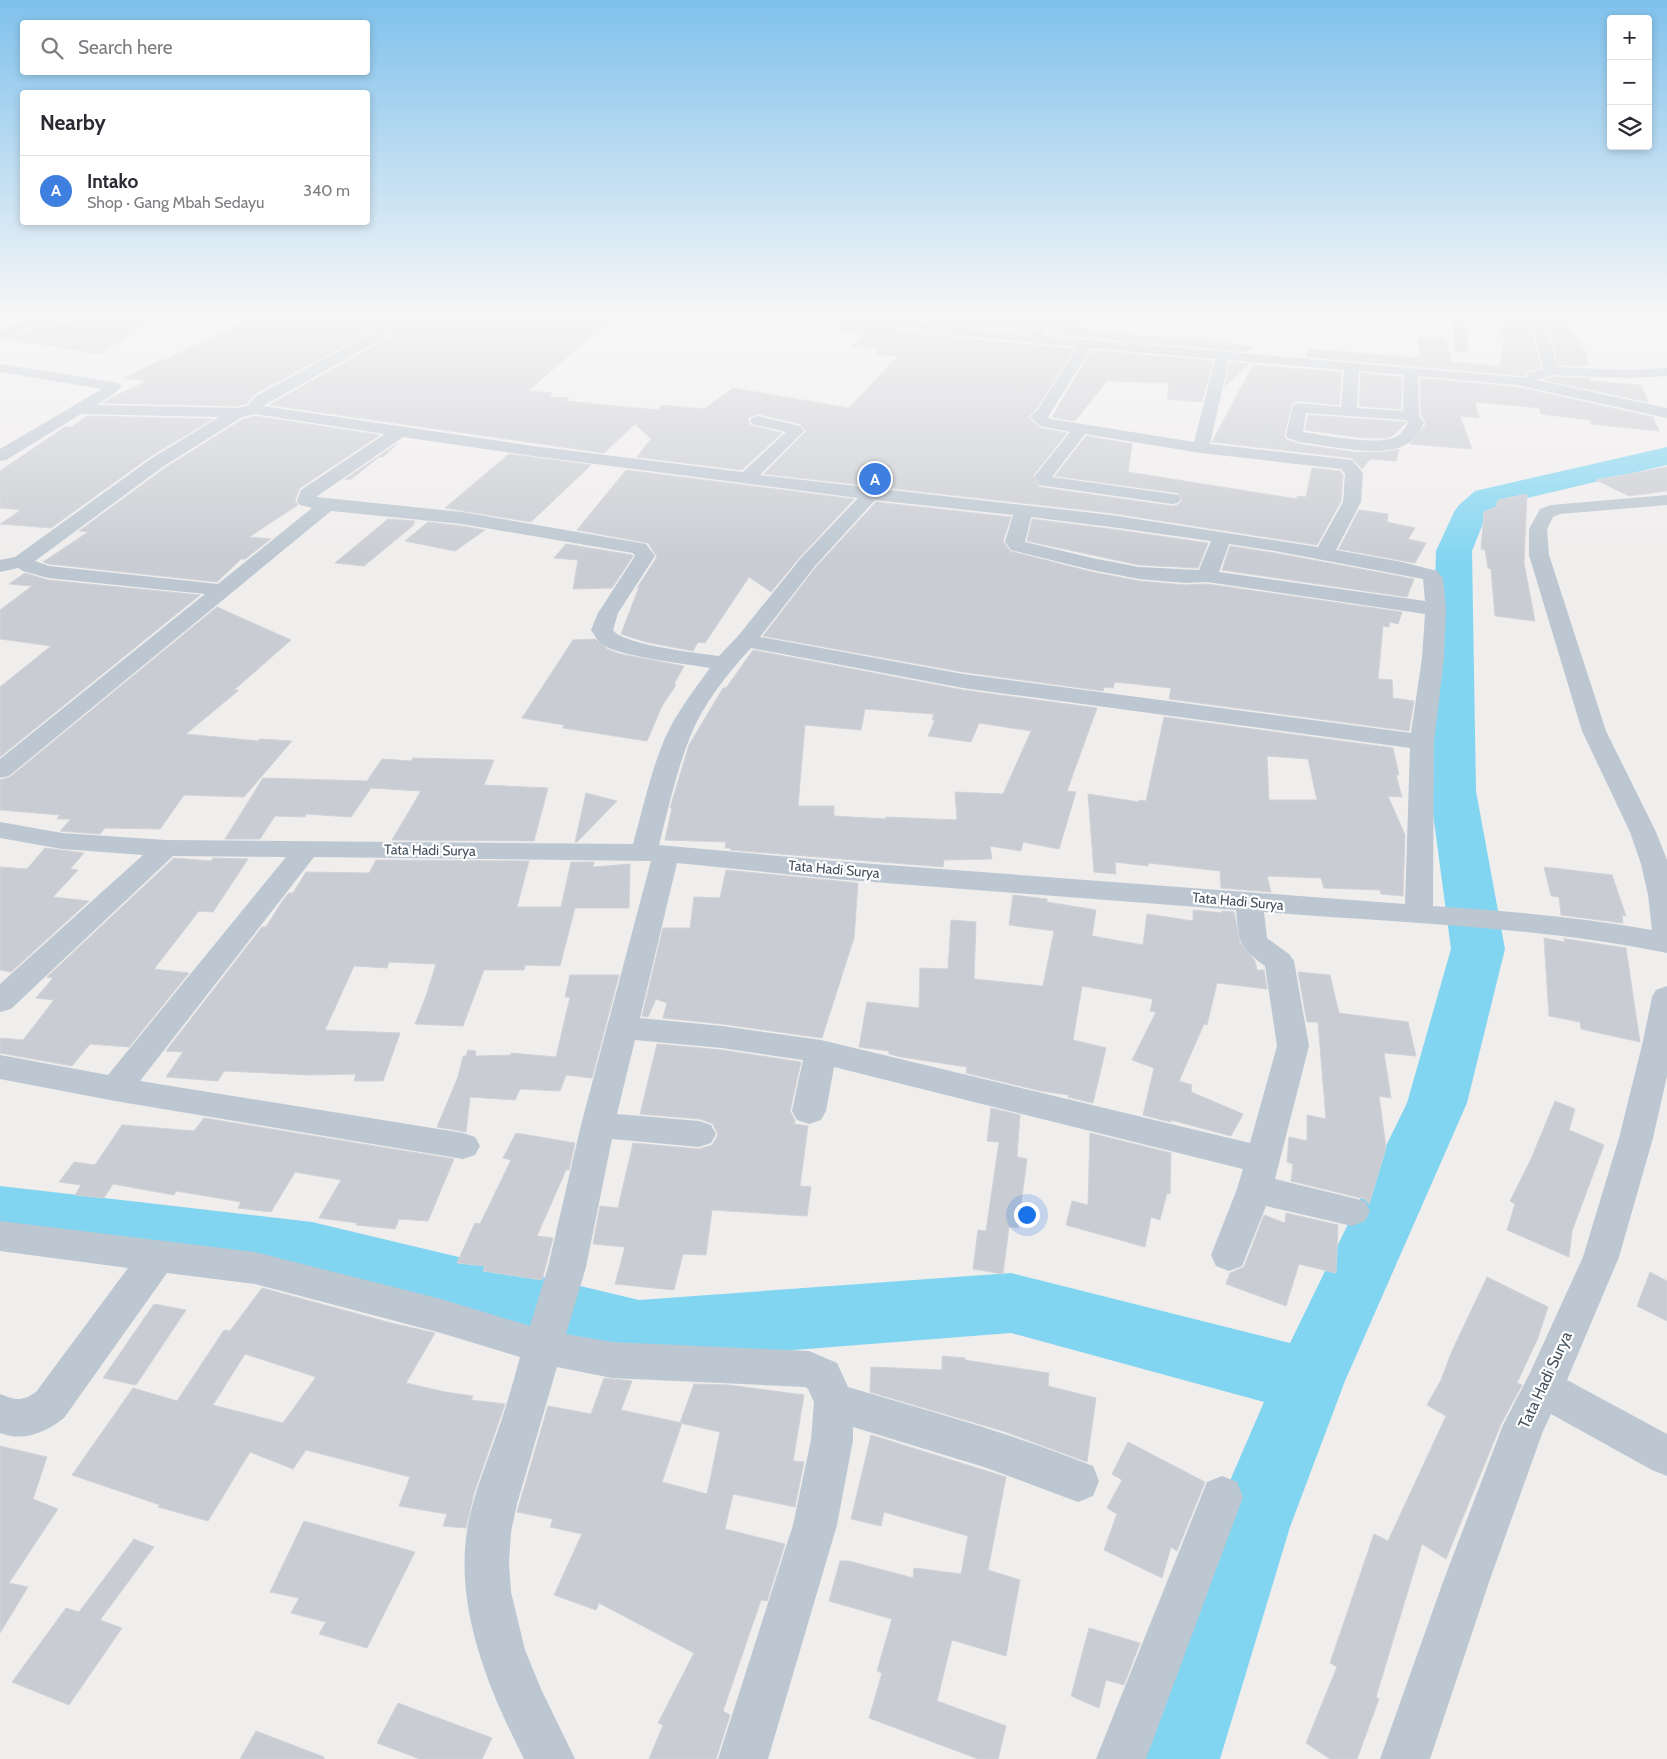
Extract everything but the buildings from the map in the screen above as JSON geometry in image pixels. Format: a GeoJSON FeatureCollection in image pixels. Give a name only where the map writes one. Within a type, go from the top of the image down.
{"type":"FeatureCollection","features":[{"type":"Feature","properties":{"kind":"street"},"geometry":{"type":"LineString","coordinates":[[0,456],[94,399]]}},
{"type":"Feature","properties":{"kind":"street"},"geometry":{"type":"LineString","coordinates":[[254,409],[255,405],[262,399]]}},
{"type":"Feature","properties":{"kind":"street"},"geometry":{"type":"LineString","coordinates":[[1052,399],[1045,411],[1038,417],[1046,423],[1201,448],[1338,462],[1350,467],[1354,474],[1352,502],[1324,554]]}},
{"type":"Feature","properties":{"kind":"street"},"geometry":{"type":"LineString","coordinates":[[1201,448],[1213,399]]}},
{"type":"Feature","properties":{"kind":"street"},"geometry":{"type":"LineString","coordinates":[[1349,412],[1350,399]]}},
{"type":"Feature","properties":{"kind":"street"},"geometry":{"type":"LineString","coordinates":[[1411,399],[1411,416],[1416,423],[1414,428],[1401,441],[1392,444],[1297,437],[1293,434],[1299,408],[1411,416]]}},
{"type":"Feature","properties":{"kind":"street"},"geometry":{"type":"LineString","coordinates":[[1604,399],[1667,413]]}},
{"type":"Feature","properties":{"kind":"street"},"geometry":{"type":"LineString","coordinates":[[78,410],[237,413],[254,409],[399,432],[871,494],[1023,511],[1222,537],[1324,554],[1430,575],[1436,609],[1432,667],[1422,742],[1432,914]]}},
{"type":"Feature","properties":{"kind":"street"},"geometry":{"type":"LineString","coordinates":[[0,566],[22,562],[158,462],[237,413]]}},
{"type":"Feature","properties":{"kind":"street"},"geometry":{"type":"LineString","coordinates":[[748,477],[796,431],[758,421]]}},
{"type":"Feature","properties":{"kind":"street"},"geometry":{"type":"LineString","coordinates":[[1082,429],[1044,480],[1053,483],[1172,499]]}},
{"type":"Feature","properties":{"kind":"street"},"geometry":{"type":"LineString","coordinates":[[399,432],[307,494],[306,501],[327,505],[462,518],[639,548],[645,556],[608,613],[602,630],[606,638],[611,642],[631,648],[724,664]]}},
{"type":"Feature","properties":{"kind":"street"},"geometry":{"type":"LineString","coordinates":[[550,1759],[514,1684],[501,1647],[488,1597],[489,1533],[502,1479],[567,1267],[598,1125],[622,1028],[655,853],[666,770],[678,736],[694,706],[724,664],[746,641],[808,562],[871,494]]}},
{"type":"Feature","properties":{"kind":"street"},"geometry":{"type":"LineString","coordinates":[[1667,500],[1557,509],[1546,513],[1538,528],[1542,563],[1556,614],[1594,731],[1643,832],[1655,864],[1662,895],[1667,939]]}},
{"type":"Feature","properties":{"kind":"street"},"geometry":{"type":"LineString","coordinates":[[0,772],[327,505]]}},
{"type":"Feature","properties":{"kind":"street"},"geometry":{"type":"LineString","coordinates":[[1023,511],[1015,542],[1018,546],[1025,549],[1134,571],[1193,577],[1207,576],[1436,609]]}},
{"type":"Feature","properties":{"kind":"street"},"geometry":{"type":"LineString","coordinates":[[1207,576],[1222,537]]}},
{"type":"Feature","properties":{"kind":"street"},"geometry":{"type":"LineString","coordinates":[[22,562],[30,567],[48,572],[222,590]]}},
{"type":"Feature","properties":{"kind":"street"},"geometry":{"type":"LineString","coordinates":[[746,641],[963,681],[1422,742]]}},
{"type":"Feature","properties":{"kind":"street","name":"Tata Hadi Surya"},"geometry":{"type":"LineString","coordinates":[[0,830],[98,845],[166,848],[655,853],[834,870],[1522,921],[1604,931],[1667,943]]}},
{"type":"Feature","properties":{"kind":"street"},"geometry":{"type":"LineString","coordinates":[[0,1000],[166,848]]}},
{"type":"Feature","properties":{"kind":"street"},"geometry":{"type":"LineString","coordinates":[[115,1089],[306,849]]}},
{"type":"Feature","properties":{"kind":"street"},"geometry":{"type":"LineString","coordinates":[[1229,1255],[1259,1174],[1293,1046],[1279,961],[1261,949],[1253,940],[1249,902]]}},
{"type":"Feature","properties":{"kind":"street","name":"Tata Hadi Surya"},"geometry":{"type":"LineString","coordinates":[[1405,1759],[1466,1582],[1524,1425],[1543,1388],[1601,1257],[1663,1042],[1667,997]]}},
{"type":"Feature","properties":{"kind":"street"},"geometry":{"type":"LineString","coordinates":[[622,1028],[685,1032],[758,1040],[822,1052],[1259,1174],[1352,1212]]}},
{"type":"Feature","properties":{"kind":"street"},"geometry":{"type":"LineString","coordinates":[[809,1111],[822,1052]]}},
{"type":"Feature","properties":{"kind":"street"},"geometry":{"type":"LineString","coordinates":[[0,1067],[115,1089],[463,1146]]}},
{"type":"Feature","properties":{"kind":"street"},"geometry":{"type":"LineString","coordinates":[[598,1125],[699,1134]]}},
{"type":"Feature","properties":{"kind":"street"},"geometry":{"type":"LineString","coordinates":[[0,1236],[264,1271],[432,1314],[545,1338],[612,1360],[808,1369],[823,1376],[834,1402],[832,1440],[815,1525],[743,1759]]}},
{"type":"Feature","properties":{"kind":"street"},"geometry":{"type":"LineString","coordinates":[[0,1412],[8,1418],[25,1419],[40,1413],[50,1405],[158,1256]]}},
{"type":"Feature","properties":{"kind":"street"},"geometry":{"type":"LineString","coordinates":[[1543,1388],[1667,1456]]}},
{"type":"Feature","properties":{"kind":"street"},"geometry":{"type":"LineString","coordinates":[[834,1402],[974,1443],[1026,1460],[1078,1481]]}},
{"type":"Feature","properties":{"kind":"street"},"geometry":{"type":"LineString","coordinates":[[1121,1759],[1222,1497]]}},
{"type":"Feature","properties":{"kind":"waterway"},"geometry":{"type":"LineString","coordinates":[[1309,1381],[1437,1103],[1478,949],[1453,791],[1454,551],[1471,512],[1487,498],[1667,456]]}},
{"type":"Feature","properties":{"kind":"waterway"},"geometry":{"type":"LineString","coordinates":[[0,1213],[312,1250],[639,1331],[1011,1303],[1309,1381]]}},
{"type":"Feature","properties":{"kind":"waterway"},"geometry":{"type":"LineString","coordinates":[[1175,1759],[1250,1527],[1309,1381]]}},
{"type":"Feature","properties":{"kind":"place","name":"Intako"},"geometry":{"type":"Point","coordinates":[875,479]}}]}
